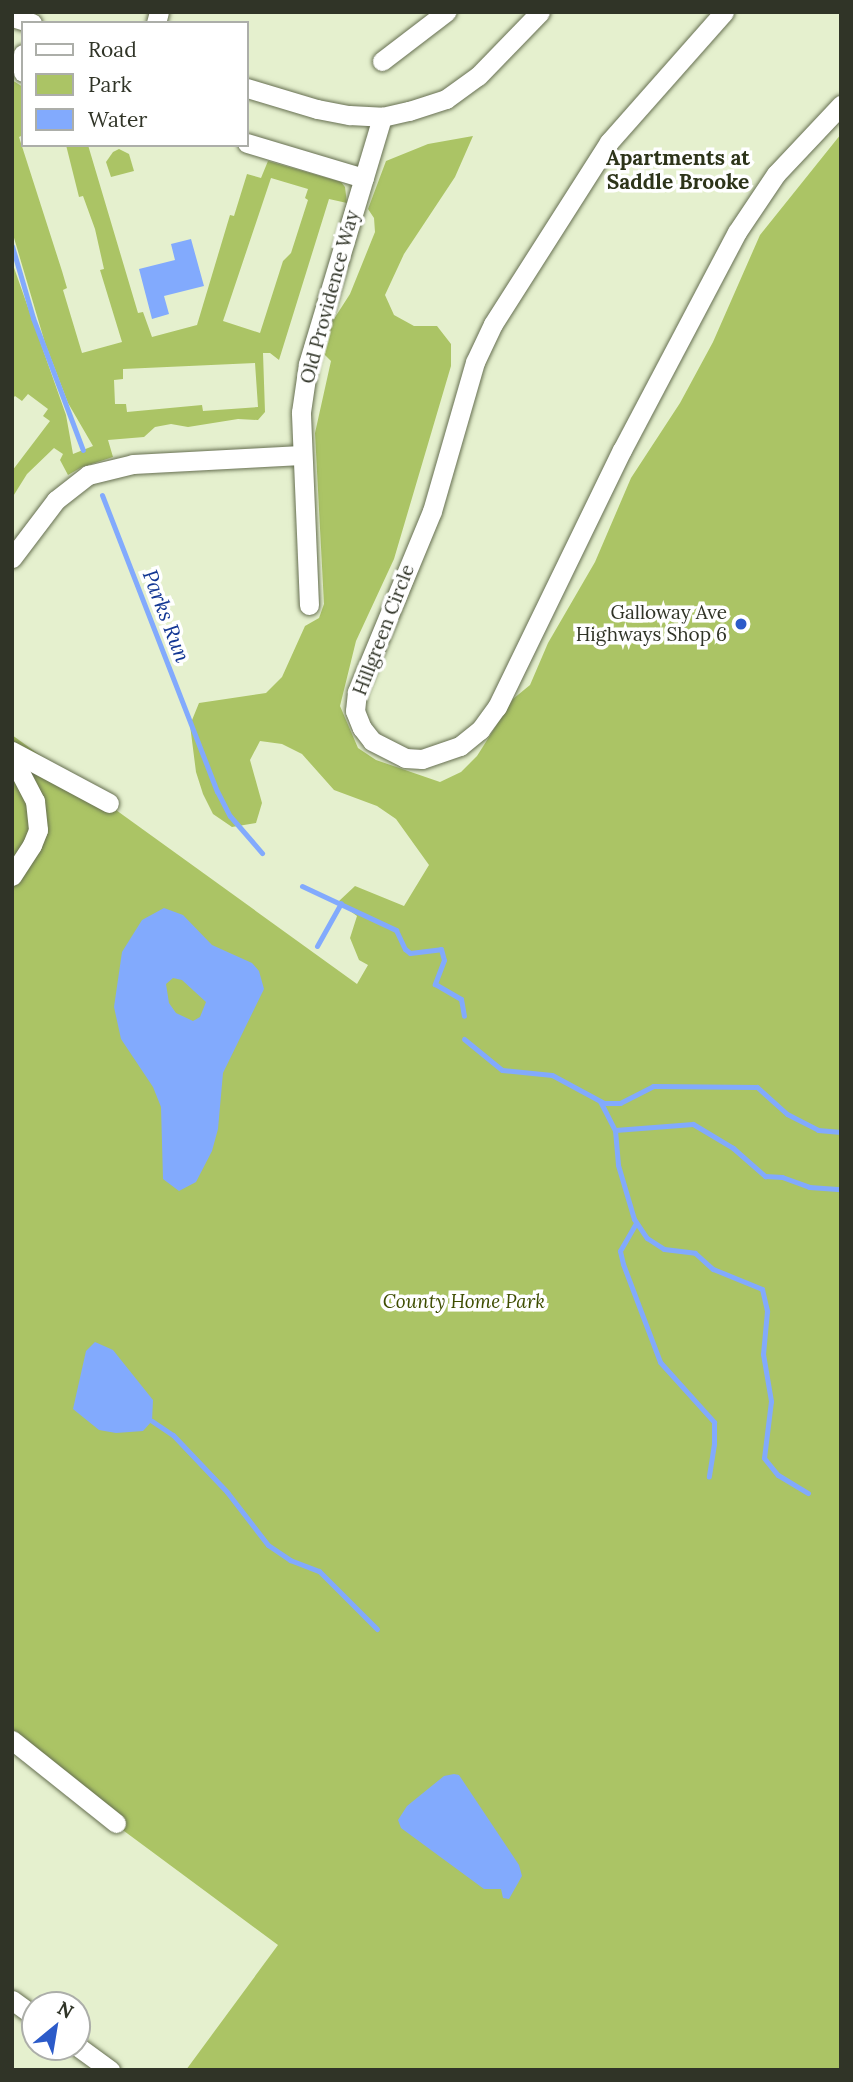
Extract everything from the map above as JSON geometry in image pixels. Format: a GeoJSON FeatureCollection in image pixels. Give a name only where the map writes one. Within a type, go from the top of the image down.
{"type":"FeatureCollection","features":[{"type":"Feature","properties":{"kind":"street"},"geometry":{"type":"LineString","coordinates":[[382,61],[446,12]]}},
{"type":"Feature","properties":{"kind":"street"},"geometry":{"type":"LineString","coordinates":[[248,88],[317,109],[382,117],[446,99],[478,76],[540,12]]}},
{"type":"Feature","properties":{"kind":"street","name":"Hillgreen Circle"},"geometry":{"type":"LineString","coordinates":[[724,12],[610,142],[500,312],[479,352],[432,511],[357,692],[355,711],[362,728],[372,741],[405,758],[422,759],[460,746],[480,730],[497,706],[622,450],[737,232],[775,174],[841,105]]}},
{"type":"Feature","properties":{"kind":"street","name":"Old Providence Way"},"geometry":{"type":"LineString","coordinates":[[309,606],[301,455],[301,412],[308,364],[382,117]]}},
{"type":"Feature","properties":{"kind":"street"},"geometry":{"type":"LineString","coordinates":[[248,143],[364,178]]}},
{"type":"Feature","properties":{"kind":"street"},"geometry":{"type":"LineString","coordinates":[[12,558],[56,500],[88,475],[133,464],[301,455]]}},
{"type":"Feature","properties":{"kind":"street"},"geometry":{"type":"LineString","coordinates":[[12,751],[109,803]]}},
{"type":"Feature","properties":{"kind":"street"},"geometry":{"type":"LineString","coordinates":[[12,757],[35,802],[37,830],[32,845],[12,876]]}},
{"type":"Feature","properties":{"kind":"street"},"geometry":{"type":"LineString","coordinates":[[12,1740],[116,1823]]}},
{"type":"Feature","properties":{"kind":"street"},"geometry":{"type":"LineString","coordinates":[[91,2056],[110,2070]]}},
{"type":"Feature","properties":{"kind":"green space"},"geometry":{"type":"Polygon","coordinates":[[[12,80],[21,86],[21,147],[67,288],[63,290],[82,353],[122,342],[100,270],[104,269],[95,229],[83,196],[79,197],[66,147],[89,147],[138,313],[143,312],[152,337],[197,325],[230,215],[234,216],[247,174],[261,178],[268,161],[341,182],[345,187],[347,203],[329,199],[279,360],[270,353],[263,353],[265,412],[258,420],[238,419],[188,427],[171,424],[155,427],[144,437],[108,440],[113,457],[82,467],[68,475],[60,460],[63,454],[54,448],[27,474],[12,498],[12,471],[50,421],[43,416],[48,409],[28,394],[22,401],[15,396],[12,399],[12,262],[66,415],[73,454],[93,446],[68,403],[45,343],[12,231],[12,80]],[[271,178],[223,321],[260,333],[283,261],[291,253],[308,200],[305,198],[308,189],[271,178]],[[255,363],[123,369],[123,379],[114,380],[115,404],[126,404],[127,412],[202,405],[203,411],[258,407],[255,363]]]}},
{"type":"Feature","properties":{"kind":"green space","name":"County Home Park"},"geometry":{"type":"Polygon","coordinates":[[[841,134],[841,2070],[186,2070],[278,1945],[12,1748],[12,735],[357,984],[368,965],[359,960],[350,938],[357,916],[338,902],[355,886],[404,906],[429,865],[396,819],[377,806],[334,790],[302,754],[282,744],[260,741],[250,760],[262,803],[256,823],[232,827],[213,814],[203,794],[196,772],[190,725],[199,703],[266,693],[282,677],[305,626],[319,618],[324,604],[315,433],[331,361],[324,354],[324,345],[332,322],[350,294],[375,232],[374,218],[368,209],[386,161],[428,144],[473,136],[455,177],[404,254],[385,295],[394,315],[414,326],[437,326],[451,344],[451,366],[394,559],[356,641],[340,706],[358,748],[376,760],[440,782],[461,772],[477,756],[513,699],[530,685],[548,643],[595,562],[631,478],[680,403],[713,342],[760,235],[841,134]]]}},
{"type":"Feature","properties":{"kind":"green space"},"geometry":{"type":"Polygon","coordinates":[[[119,149],[129,154],[134,171],[111,177],[106,162],[113,152],[119,149]]]}},
{"type":"Feature","properties":{"kind":"water"},"geometry":{"type":"Polygon","coordinates":[[[191,239],[204,286],[164,296],[169,314],[152,319],[139,269],[175,260],[171,244],[191,239]]]}},
{"type":"Feature","properties":{"kind":"water"},"geometry":{"type":"Polygon","coordinates":[[[164,908],[183,915],[212,945],[252,963],[259,971],[264,989],[223,1073],[218,1129],[212,1151],[196,1182],[179,1191],[163,1179],[161,1107],[153,1087],[121,1039],[114,1007],[122,952],[142,920],[164,908]],[[173,978],[166,984],[169,1003],[176,1013],[193,1021],[200,1017],[206,1002],[182,980],[173,978]]]}},
{"type":"Feature","properties":{"kind":"water"},"geometry":{"type":"Polygon","coordinates":[[[95,1342],[113,1350],[153,1400],[152,1421],[143,1431],[116,1433],[99,1430],[73,1409],[86,1351],[95,1342]]]}},
{"type":"Feature","properties":{"kind":"water"},"geometry":{"type":"Polygon","coordinates":[[[459,1775],[519,1865],[522,1876],[509,1899],[503,1898],[501,1889],[484,1889],[401,1828],[398,1820],[407,1806],[444,1776],[459,1775]]]}},
{"type":"Feature","properties":{"kind":"waterway","name":"Parks Run"},"geometry":{"type":"LineString","coordinates":[[12,246],[33,318],[83,450]]}},
{"type":"Feature","properties":{"kind":"waterway","name":"Parks Run"},"geometry":{"type":"LineString","coordinates":[[102,495],[217,791],[230,816],[262,853]]}},
{"type":"Feature","properties":{"kind":"waterway"},"geometry":{"type":"LineString","coordinates":[[302,886],[396,930],[405,949],[410,953],[441,949],[444,960],[435,984],[461,999],[464,1016]]}},
{"type":"Feature","properties":{"kind":"waterway"},"geometry":{"type":"LineString","coordinates":[[317,946],[341,903]]}},
{"type":"Feature","properties":{"kind":"waterway"},"geometry":{"type":"LineString","coordinates":[[464,1039],[502,1070],[552,1075],[604,1103],[620,1103],[653,1086],[757,1087],[787,1114],[818,1130],[841,1132]]}},
{"type":"Feature","properties":{"kind":"waterway"},"geometry":{"type":"LineString","coordinates":[[600,1101],[615,1130],[618,1165],[634,1219],[647,1238],[664,1249],[695,1253],[713,1269],[762,1289],[767,1311],[763,1354],[771,1401],[764,1458],[778,1475],[808,1493]]}},
{"type":"Feature","properties":{"kind":"waterway"},"geometry":{"type":"LineString","coordinates":[[615,1130],[693,1124],[733,1148],[765,1176],[782,1177],[809,1187],[841,1189]]}},
{"type":"Feature","properties":{"kind":"waterway"},"geometry":{"type":"LineString","coordinates":[[636,1223],[620,1251],[623,1264],[660,1362],[714,1422],[709,1477]]}},
{"type":"Feature","properties":{"kind":"waterway"},"geometry":{"type":"LineString","coordinates":[[152,1421],[173,1435],[227,1492],[268,1545],[290,1560],[319,1571],[377,1629]]}},
{"type":"Feature","properties":{"kind":"place","name":"Galloway Ave Highways Shop 6"},"geometry":{"type":"Point","coordinates":[741,624]}},
{"type":"Feature","properties":{"kind":"district","name":"Apartments at Saddle Brooke"},"geometry":{"type":"Point","coordinates":[678,170]}}]}
